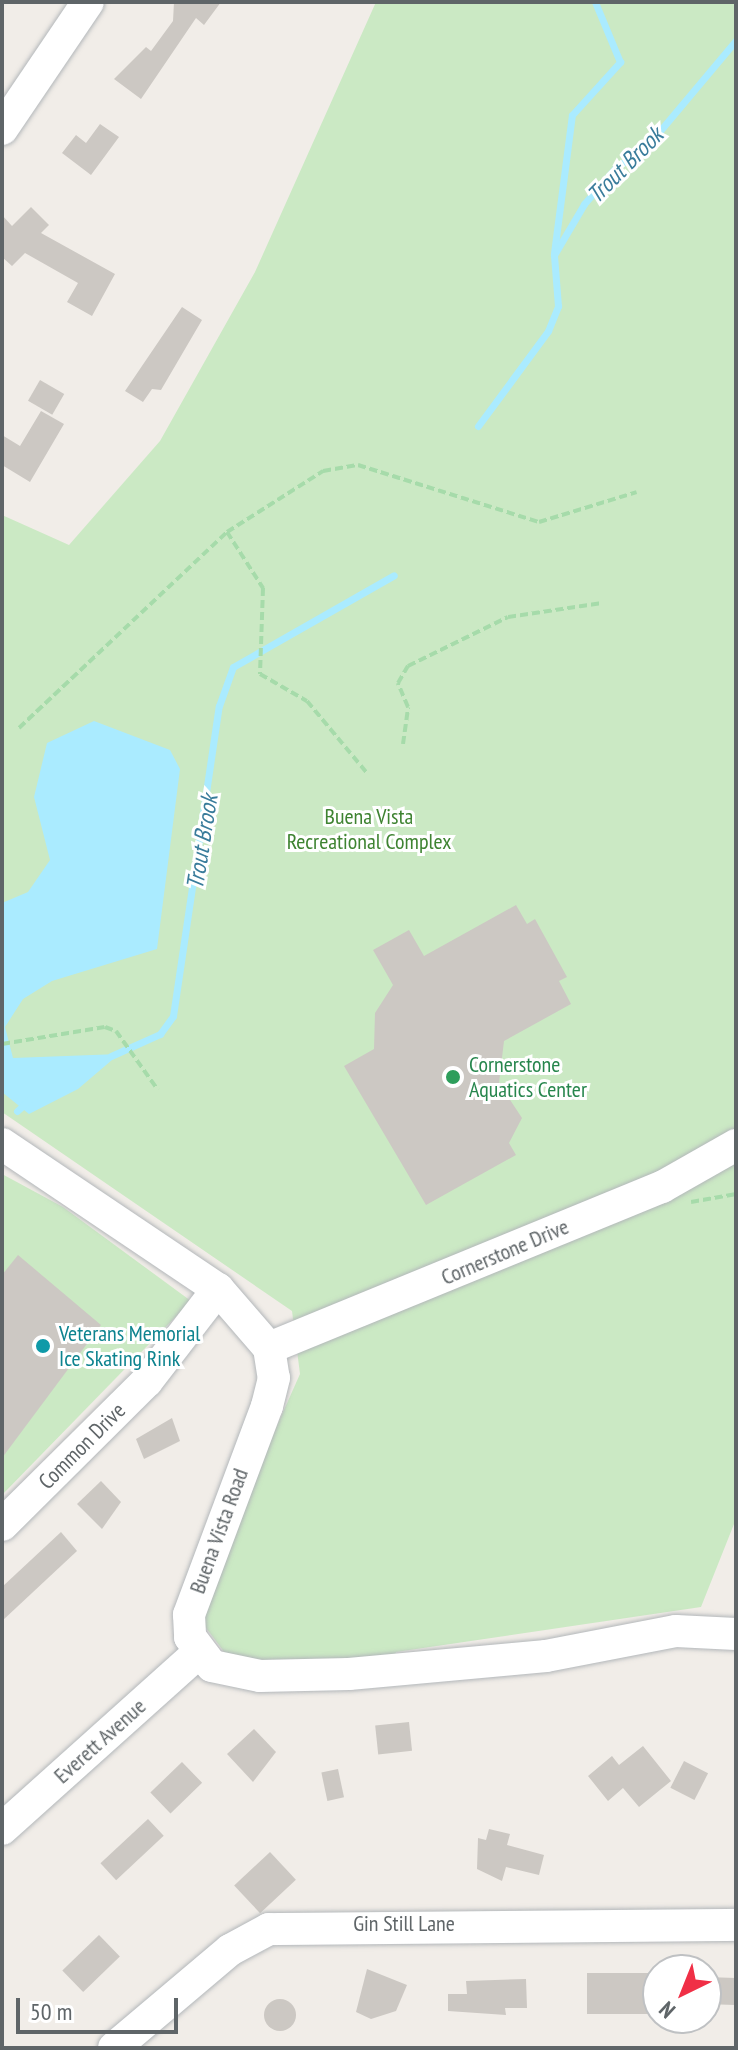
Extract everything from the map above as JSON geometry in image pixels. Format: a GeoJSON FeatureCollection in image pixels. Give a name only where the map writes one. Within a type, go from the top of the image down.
{"type":"FeatureCollection","features":[{"type":"Feature","properties":{"kind":"street"},"geometry":{"type":"LineString","coordinates":[[2,129],[88,2]]}},
{"type":"Feature","properties":{"kind":"street"},"geometry":{"type":"LineString","coordinates":[[2,1144],[218,1289],[269,1348]]}},
{"type":"Feature","properties":{"kind":"street","name":"Cornerstone Drive"},"geometry":{"type":"LineString","coordinates":[[269,1348],[662,1187],[736,1145]]}},
{"type":"Feature","properties":{"kind":"street","name":"Common Drive"},"geometry":{"type":"LineString","coordinates":[[2,1525],[147,1381],[218,1289]]}},
{"type":"Feature","properties":{"kind":"street","name":"Buena Vista Road"},"geometry":{"type":"LineString","coordinates":[[198,1653],[190,1637],[197,1581],[267,1406],[274,1378],[269,1348]]}},
{"type":"Feature","properties":{"kind":"street"},"geometry":{"type":"LineString","coordinates":[[198,1653],[230,1673],[349,1674],[546,1656],[676,1631],[736,1634]]}},
{"type":"Feature","properties":{"kind":"street","name":"Everett Avenue"},"geometry":{"type":"LineString","coordinates":[[2,1829],[198,1653]]}},
{"type":"Feature","properties":{"kind":"street","name":"Gin Still Lane"},"geometry":{"type":"LineString","coordinates":[[114,2048],[230,1950],[269,1929],[736,1925]]}},
{"type":"Feature","properties":{"kind":"path"},"geometry":{"type":"LineString","coordinates":[[19,728],[227,532],[323,471],[358,465],[539,522],[637,492]]}},
{"type":"Feature","properties":{"kind":"path"},"geometry":{"type":"LineString","coordinates":[[227,532],[260,575],[258,667],[270,683],[307,701],[367,773]]}},
{"type":"Feature","properties":{"kind":"path"},"geometry":{"type":"LineString","coordinates":[[403,744],[408,707],[398,683],[408,666],[508,617],[602,603]]}},
{"type":"Feature","properties":{"kind":"path"},"geometry":{"type":"LineString","coordinates":[[2,1044],[105,1027],[121,1038],[132,1060],[158,1090]]}},
{"type":"Feature","properties":{"kind":"path"},"geometry":{"type":"LineString","coordinates":[[678,1201],[736,1194]]}},
{"type":"Feature","properties":{"kind":"green space","name":"Buena Vista Recreational Complex"},"geometry":{"type":"Polygon","coordinates":[[[376,2],[736,2],[736,1519],[701,1607],[396,1652],[393,1667],[231,1661],[194,1612],[300,1374],[292,1311],[2,1112],[2,515],[69,545],[160,441],[255,272],[376,2]]]}},
{"type":"Feature","properties":{"kind":"green space"},"geometry":{"type":"Polygon","coordinates":[[[2,1174],[63,1207],[191,1301],[2,1495],[2,1174]]]}},
{"type":"Feature","properties":{"kind":"water"},"geometry":{"type":"Polygon","coordinates":[[[94,721],[170,750],[180,769],[157,949],[52,981],[23,999],[5,1027],[13,1058],[119,1054],[78,1089],[29,1114],[2,1092],[2,903],[28,892],[50,860],[34,797],[47,743],[94,721]]]}},
{"type":"Feature","properties":{"kind":"building"},"geometry":{"type":"Polygon","coordinates":[[[174,2],[221,2],[204,25],[196,18],[141,99],[114,79],[146,47],[151,51],[173,21],[174,2]]]}},
{"type":"Feature","properties":{"kind":"building"},"geometry":{"type":"Polygon","coordinates":[[[100,124],[119,137],[91,175],[62,153],[76,135],[86,143],[100,124]]]}},
{"type":"Feature","properties":{"kind":"building"},"geometry":{"type":"Polygon","coordinates":[[[31,207],[49,225],[41,233],[115,274],[92,316],[67,302],[78,283],[25,253],[12,266],[2,257],[2,215],[12,226],[31,207]]]}},
{"type":"Feature","properties":{"kind":"building"},"geometry":{"type":"Polygon","coordinates":[[[182,307],[202,320],[161,390],[152,389],[143,402],[125,391],[182,307]]]}},
{"type":"Feature","properties":{"kind":"building"},"geometry":{"type":"Polygon","coordinates":[[[40,380],[64,394],[52,415],[28,401],[40,380]]]}},
{"type":"Feature","properties":{"kind":"building"},"geometry":{"type":"Polygon","coordinates":[[[41,411],[64,424],[30,482],[2,465],[2,435],[20,446],[41,411]]]}},
{"type":"Feature","properties":{"kind":"building"},"geometry":{"type":"Polygon","coordinates":[[[516,905],[527,924],[535,919],[567,977],[559,981],[571,1004],[504,1041],[499,1083],[522,1118],[509,1143],[516,1155],[426,1205],[344,1066],[374,1049],[375,1013],[393,985],[373,950],[409,930],[424,956],[516,905]]]}},
{"type":"Feature","properties":{"kind":"building","name":"Veterans Memorial Ice Skating Rink"},"geometry":{"type":"Polygon","coordinates":[[[18,1255],[101,1325],[2,1458],[2,1275],[18,1255]]]}},
{"type":"Feature","properties":{"kind":"building"},"geometry":{"type":"Polygon","coordinates":[[[172,1418],[180,1441],[144,1459],[136,1439],[172,1418]]]}},
{"type":"Feature","properties":{"kind":"building"},"geometry":{"type":"Polygon","coordinates":[[[101,1481],[121,1502],[102,1529],[77,1504],[101,1481]]]}},
{"type":"Feature","properties":{"kind":"building"},"geometry":{"type":"Polygon","coordinates":[[[61,1532],[77,1551],[2,1621],[2,1587],[61,1532]]]}},
{"type":"Feature","properties":{"kind":"building"},"geometry":{"type":"Polygon","coordinates":[[[409,1722],[412,1751],[378,1754],[375,1726],[409,1722]]]}},
{"type":"Feature","properties":{"kind":"building"},"geometry":{"type":"Polygon","coordinates":[[[254,1729],[276,1752],[253,1782],[227,1754],[254,1729]]]}},
{"type":"Feature","properties":{"kind":"building"},"geometry":{"type":"Polygon","coordinates":[[[643,1746],[671,1781],[639,1807],[623,1788],[608,1801],[588,1776],[612,1756],[619,1765],[643,1746]]]}},
{"type":"Feature","properties":{"kind":"building"},"geometry":{"type":"Polygon","coordinates":[[[684,1761],[708,1773],[694,1800],[670,1788],[684,1761]]]}},
{"type":"Feature","properties":{"kind":"building"},"geometry":{"type":"Polygon","coordinates":[[[182,1762],[202,1783],[170,1813],[150,1793],[182,1762]]]}},
{"type":"Feature","properties":{"kind":"building"},"geometry":{"type":"Polygon","coordinates":[[[338,1769],[344,1797],[327,1801],[321,1773],[338,1769]]]}},
{"type":"Feature","properties":{"kind":"building"},"geometry":{"type":"Polygon","coordinates":[[[148,1819],[164,1836],[116,1880],[100,1863],[148,1819]]]}},
{"type":"Feature","properties":{"kind":"building"},"geometry":{"type":"Polygon","coordinates":[[[489,1829],[510,1834],[507,1845],[544,1855],[539,1875],[506,1867],[502,1881],[477,1869],[478,1838],[486,1840],[489,1829]]]}},
{"type":"Feature","properties":{"kind":"building"},"geometry":{"type":"Polygon","coordinates":[[[270,1852],[296,1880],[260,1913],[234,1885],[270,1852]]]}},
{"type":"Feature","properties":{"kind":"building"},"geometry":{"type":"Polygon","coordinates":[[[99,1935],[120,1957],[83,1992],[62,1970],[99,1935]]]}},
{"type":"Feature","properties":{"kind":"building"},"geometry":{"type":"Polygon","coordinates":[[[367,1969],[407,1985],[396,2011],[371,2019],[356,2012],[367,1969]]]}},
{"type":"Feature","properties":{"kind":"building"},"geometry":{"type":"Polygon","coordinates":[[[587,1973],[642,1973],[642,2014],[587,2014],[587,1973]]]}},
{"type":"Feature","properties":{"kind":"building"},"geometry":{"type":"Polygon","coordinates":[[[722,1978],[736,1978],[735,2005],[722,2005],[722,1978]]]}},
{"type":"Feature","properties":{"kind":"building"},"geometry":{"type":"Polygon","coordinates":[[[526,1979],[527,2008],[505,2008],[506,2015],[448,2011],[448,1994],[467,1994],[466,1981],[526,1979]]]}},
{"type":"Feature","properties":{"kind":"building"},"geometry":{"type":"Polygon","coordinates":[[[280,1999],[292,2003],[296,2015],[292,2027],[280,2031],[268,2027],[264,2015],[268,2003],[280,1999]]]}},
{"type":"Feature","properties":{"kind":"waterway"},"geometry":{"type":"LineString","coordinates":[[554,253],[572,115],[620,62],[595,2]]}},
{"type":"Feature","properties":{"kind":"waterway","name":"Trout Brook"},"geometry":{"type":"LineString","coordinates":[[478,426],[548,331],[558,306],[554,255],[584,204],[617,166],[643,151],[736,40]]}},
{"type":"Feature","properties":{"kind":"waterway","name":"Trout Brook"},"geometry":{"type":"LineString","coordinates":[[111,1056],[160,1034],[173,1016],[219,706],[233,667],[394,575]]}},
{"type":"Feature","properties":{"kind":"waterway","name":"Trout Brook"},"geometry":{"type":"LineString","coordinates":[[17,1111],[28,1101]]}},
{"type":"Feature","properties":{"kind":"place","name":"Cornerstone Aquatics Center"},"geometry":{"type":"Point","coordinates":[453,1077]}},
{"type":"Feature","properties":{"kind":"place","name":"Veterans Memorial Ice Skating Rink"},"geometry":{"type":"Point","coordinates":[43,1346]}}]}
